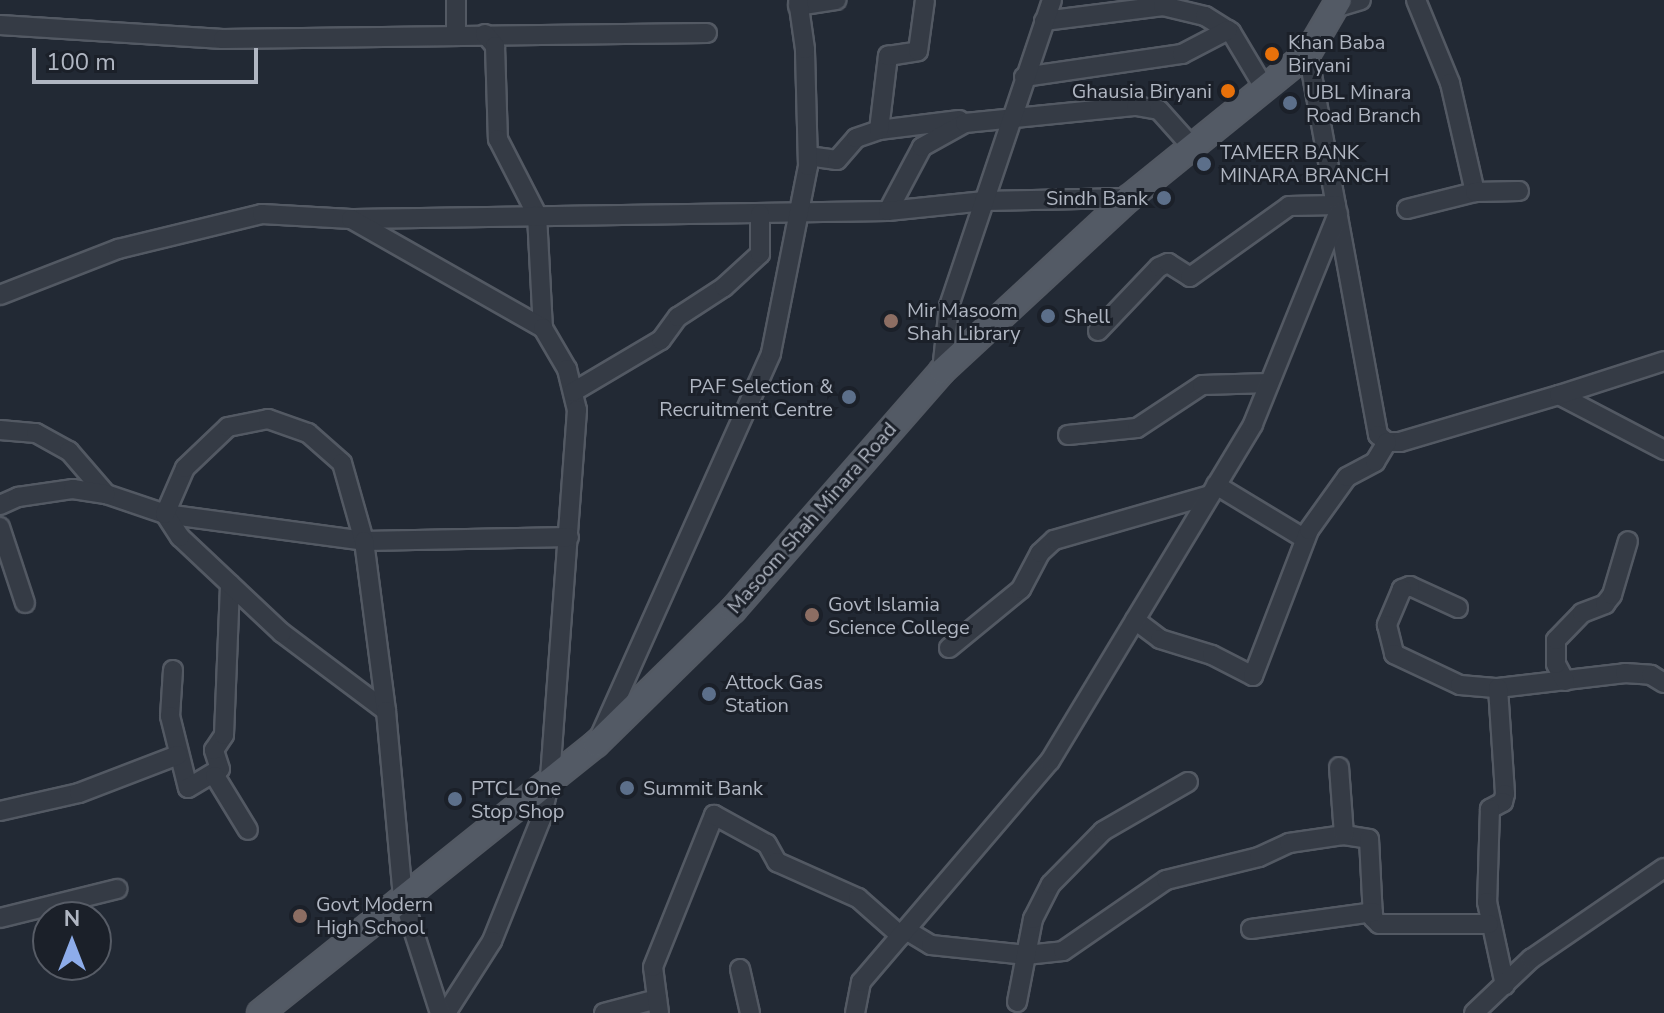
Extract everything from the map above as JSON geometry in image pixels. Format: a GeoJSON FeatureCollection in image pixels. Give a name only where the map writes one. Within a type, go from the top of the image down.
{"type":"FeatureCollection","features":[{"type":"Feature","properties":{"kind":"main road","name":"Masoom Shah Minara Road"},"geometry":{"type":"LineString","coordinates":[[260,1013],[596,744],[733,610],[942,371],[1129,198],[1308,53],[1337,4]]}},
{"type":"Feature","properties":{"kind":"street"},"geometry":{"type":"LineString","coordinates":[[456,0],[456,35]]}},
{"type":"Feature","properties":{"kind":"street"},"geometry":{"type":"LineString","coordinates":[[596,744],[714,475],[752,403],[771,353],[802,213],[808,156],[798,3],[837,0]]}},
{"type":"Feature","properties":{"kind":"street"},"geometry":{"type":"LineString","coordinates":[[879,130],[888,56],[918,51],[925,0]]}},
{"type":"Feature","properties":{"kind":"street"},"geometry":{"type":"LineString","coordinates":[[942,371],[949,306],[1010,117],[1052,0]]}},
{"type":"Feature","properties":{"kind":"street"},"geometry":{"type":"LineString","coordinates":[[1337,4],[1361,0]]}},
{"type":"Feature","properties":{"kind":"street"},"geometry":{"type":"LineString","coordinates":[[1416,0],[1450,83],[1475,192]]}},
{"type":"Feature","properties":{"kind":"street"},"geometry":{"type":"LineString","coordinates":[[1044,21],[1163,6],[1205,16],[1228,30],[1265,89]]}},
{"type":"Feature","properties":{"kind":"street"},"geometry":{"type":"LineString","coordinates":[[0,25],[223,39],[707,33]]}},
{"type":"Feature","properties":{"kind":"street"},"geometry":{"type":"LineString","coordinates":[[1024,77],[1182,54],[1228,30]]}},
{"type":"Feature","properties":{"kind":"street"},"geometry":{"type":"LineString","coordinates":[[443,1013],[492,941],[541,819],[550,780],[577,410],[567,369],[543,328],[537,215],[498,139],[493,104],[495,46],[485,34]]}},
{"type":"Feature","properties":{"kind":"street"},"geometry":{"type":"LineString","coordinates":[[1308,53],[1378,435],[1387,442]]}},
{"type":"Feature","properties":{"kind":"street"},"geometry":{"type":"LineString","coordinates":[[808,156],[837,160],[856,138],[917,122],[965,123],[1136,106],[1159,110],[1193,148]]}},
{"type":"Feature","properties":{"kind":"street"},"geometry":{"type":"LineString","coordinates":[[888,211],[922,147],[965,123]]}},
{"type":"Feature","properties":{"kind":"street"},"geometry":{"type":"LineString","coordinates":[[1407,209],[1475,192],[1519,191]]}},
{"type":"Feature","properties":{"kind":"street"},"geometry":{"type":"LineString","coordinates":[[0,295],[118,249],[262,214],[351,219],[760,214],[888,211],[984,201],[1129,198]]}},
{"type":"Feature","properties":{"kind":"street"},"geometry":{"type":"LineString","coordinates":[[1098,331],[1159,267],[1168,263],[1190,277],[1289,206],[1337,209]]}},
{"type":"Feature","properties":{"kind":"street"},"geometry":{"type":"LineString","coordinates":[[855,1013],[861,982],[1050,761],[1253,424],[1337,209]]}},
{"type":"Feature","properties":{"kind":"street"},"geometry":{"type":"LineString","coordinates":[[573,392],[661,340],[678,317],[724,287],[760,254],[760,214]]}},
{"type":"Feature","properties":{"kind":"street"},"geometry":{"type":"LineString","coordinates":[[351,219],[543,328]]}},
{"type":"Feature","properties":{"kind":"street"},"geometry":{"type":"LineString","coordinates":[[1135,620],[1160,639],[1224,660],[1253,676],[1305,539],[1337,489],[1375,462],[1387,442],[1559,395],[1664,361]]}},
{"type":"Feature","properties":{"kind":"street"},"geometry":{"type":"LineString","coordinates":[[1068,435],[1137,428],[1202,385],[1269,383]]}},
{"type":"Feature","properties":{"kind":"street"},"geometry":{"type":"LineString","coordinates":[[1559,395],[1664,450]]}},
{"type":"Feature","properties":{"kind":"street"},"geometry":{"type":"LineString","coordinates":[[165,514],[185,468],[228,427],[268,419],[308,433],[342,463],[364,541],[386,711],[403,898],[443,1013]]}},
{"type":"Feature","properties":{"kind":"street"},"geometry":{"type":"LineString","coordinates":[[0,430],[36,433],[69,451],[106,494]]}},
{"type":"Feature","properties":{"kind":"street"},"geometry":{"type":"LineString","coordinates":[[0,505],[18,497],[73,489],[106,494],[165,514],[364,541],[569,537]]}},
{"type":"Feature","properties":{"kind":"street"},"geometry":{"type":"LineString","coordinates":[[949,648],[1021,589],[1040,553],[1054,540],[1213,490],[1305,539]]}},
{"type":"Feature","properties":{"kind":"street"},"geometry":{"type":"LineString","coordinates":[[165,514],[180,537],[282,633],[386,711]]}},
{"type":"Feature","properties":{"kind":"street"},"geometry":{"type":"LineString","coordinates":[[0,527],[25,603]]}},
{"type":"Feature","properties":{"kind":"street"},"geometry":{"type":"LineString","coordinates":[[1565,681],[1556,664],[1556,640],[1582,613],[1605,604],[1612,595],[1628,541]]}},
{"type":"Feature","properties":{"kind":"street"},"geometry":{"type":"LineString","coordinates":[[173,670],[169,707],[188,788],[215,776],[220,769],[215,742],[224,735],[230,584]]}},
{"type":"Feature","properties":{"kind":"street"},"geometry":{"type":"LineString","coordinates":[[1458,608],[1410,586],[1402,589],[1387,625],[1387,641],[1394,654],[1432,675],[1498,688],[1625,673],[1651,675],[1664,683]]}},
{"type":"Feature","properties":{"kind":"street"},"geometry":{"type":"LineString","coordinates":[[1498,688],[1505,794],[1503,802],[1490,809],[1489,924],[1505,985]]}},
{"type":"Feature","properties":{"kind":"street"},"geometry":{"type":"LineString","coordinates":[[0,811],[79,793],[178,755]]}},
{"type":"Feature","properties":{"kind":"street"},"geometry":{"type":"LineString","coordinates":[[1339,767],[1344,835]]}},
{"type":"Feature","properties":{"kind":"street"},"geometry":{"type":"LineString","coordinates":[[215,776],[248,830]]}},
{"type":"Feature","properties":{"kind":"street"},"geometry":{"type":"LineString","coordinates":[[1017,1002],[1041,900],[1073,857],[1103,831],[1188,782]]}},
{"type":"Feature","properties":{"kind":"street"},"geometry":{"type":"LineString","coordinates":[[604,1013],[658,1006],[653,967],[714,815],[767,844],[777,862],[858,898],[904,933],[931,945],[1026,955],[1063,951],[1166,880],[1259,857],[1289,843],[1344,835],[1369,839],[1373,912],[1379,924],[1394,927],[1489,924]]}},
{"type":"Feature","properties":{"kind":"street"},"geometry":{"type":"LineString","coordinates":[[1474,1013],[1531,959],[1664,868]]}},
{"type":"Feature","properties":{"kind":"street"},"geometry":{"type":"LineString","coordinates":[[0,918],[117,889]]}},
{"type":"Feature","properties":{"kind":"street"},"geometry":{"type":"LineString","coordinates":[[1251,929],[1373,912]]}},
{"type":"Feature","properties":{"kind":"street"},"geometry":{"type":"LineString","coordinates":[[740,969],[750,1013]]}},
{"type":"Feature","properties":{"kind":"place","name":"Khan Baba Biryani"},"geometry":{"type":"Point","coordinates":[1272,54]}},
{"type":"Feature","properties":{"kind":"place","name":"Ghausia Biryani"},"geometry":{"type":"Point","coordinates":[1228,91]}},
{"type":"Feature","properties":{"kind":"place","name":"UBL Minara Road Branch"},"geometry":{"type":"Point","coordinates":[1290,103]}},
{"type":"Feature","properties":{"kind":"place","name":"TAMEER BANK MINARA BRANCH"},"geometry":{"type":"Point","coordinates":[1204,164]}},
{"type":"Feature","properties":{"kind":"place","name":"Sindh Bank"},"geometry":{"type":"Point","coordinates":[1164,198]}},
{"type":"Feature","properties":{"kind":"place","name":"Shell"},"geometry":{"type":"Point","coordinates":[1048,316]}},
{"type":"Feature","properties":{"kind":"place","name":"Mir Masoom Shah Library"},"geometry":{"type":"Point","coordinates":[891,321]}},
{"type":"Feature","properties":{"kind":"place","name":"PAF Selection & Recruitment Centre"},"geometry":{"type":"Point","coordinates":[849,397]}},
{"type":"Feature","properties":{"kind":"place","name":"Govt Islamia Science College"},"geometry":{"type":"Point","coordinates":[812,615]}},
{"type":"Feature","properties":{"kind":"place","name":"Attock Gas Station"},"geometry":{"type":"Point","coordinates":[709,694]}},
{"type":"Feature","properties":{"kind":"place","name":"Summit Bank"},"geometry":{"type":"Point","coordinates":[627,788]}},
{"type":"Feature","properties":{"kind":"place","name":"PTCL One Stop Shop"},"geometry":{"type":"Point","coordinates":[455,799]}},
{"type":"Feature","properties":{"kind":"place","name":"Govt Modern High School"},"geometry":{"type":"Point","coordinates":[300,916]}}]}
